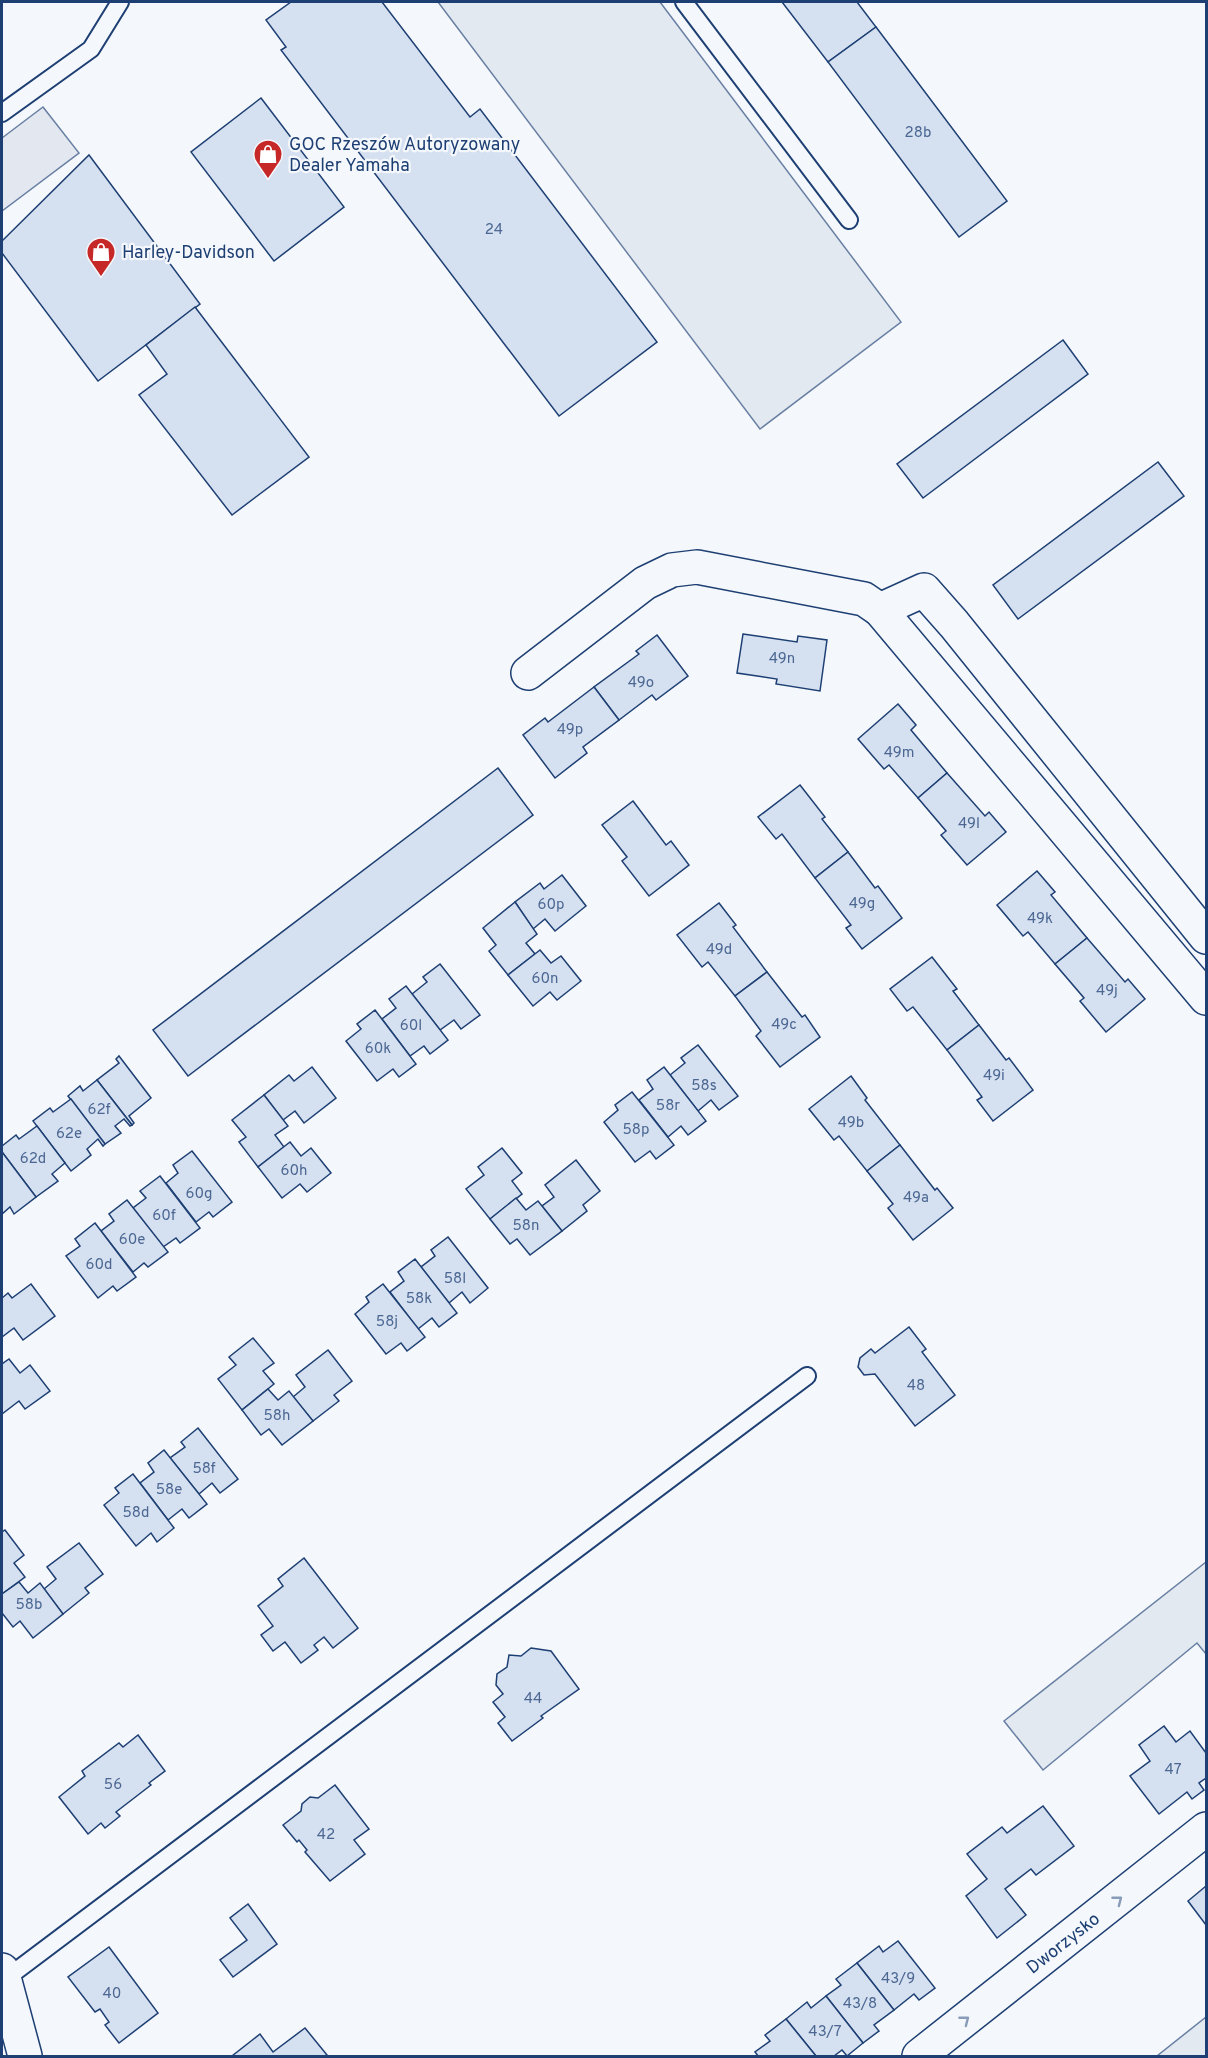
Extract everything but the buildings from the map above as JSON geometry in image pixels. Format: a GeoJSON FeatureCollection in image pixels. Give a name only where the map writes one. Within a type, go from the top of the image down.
{"type":"FeatureCollection","features":[{"type":"Feature","properties":{"kind":"street"},"geometry":{"type":"LineString","coordinates":[[528,673],[645,583],[672,570],[697,567],[864,599],[880,610],[1206,998]]}},
{"type":"Feature","properties":{"kind":"street"},"geometry":{"type":"LineString","coordinates":[[880,610],[924,590],[1206,936]]}},
{"type":"Feature","properties":{"kind":"street","name":"Dworzysko"},"geometry":{"type":"LineString","coordinates":[[919,2056],[1206,1829]]}},
{"type":"Feature","properties":{"kind":"street"},"geometry":{"type":"LineString","coordinates":[[3,1975],[25,2056]]}},
{"type":"Feature","properties":{"kind":"lane"},"geometry":{"type":"LineString","coordinates":[[2,113],[91,48],[120,2]]}},
{"type":"Feature","properties":{"kind":"lane"},"geometry":{"type":"LineString","coordinates":[[684,2],[849,220]]}},
{"type":"Feature","properties":{"kind":"lane"},"geometry":{"type":"LineString","coordinates":[[3,1975],[807,1376]]}},
{"type":"Feature","properties":{"kind":"shaded area"},"geometry":{"type":"Polygon","coordinates":[[[438,2],[660,2],[901,322],[760,429],[438,2]]]}},
{"type":"Feature","properties":{"kind":"shaded area"},"geometry":{"type":"Polygon","coordinates":[[[43,107],[79,153],[2,211],[2,138],[43,107]]]}},
{"type":"Feature","properties":{"kind":"shaded area"},"geometry":{"type":"Polygon","coordinates":[[[1206,1562],[1206,1654],[1197,1643],[1043,1770],[1004,1721],[1206,1562]]]}},
{"type":"Feature","properties":{"kind":"shaded area"},"geometry":{"type":"Polygon","coordinates":[[[1206,2017],[1206,2056],[1157,2056],[1206,2017]]]}},
{"type":"Feature","properties":{"kind":"place","name":"GOC Rzeszów Autoryzowany Dealer Yamaha"},"geometry":{"type":"Point","coordinates":[268,180]}},
{"type":"Feature","properties":{"kind":"place","name":"Harley-Davidson"},"geometry":{"type":"Point","coordinates":[101,278]}}]}
